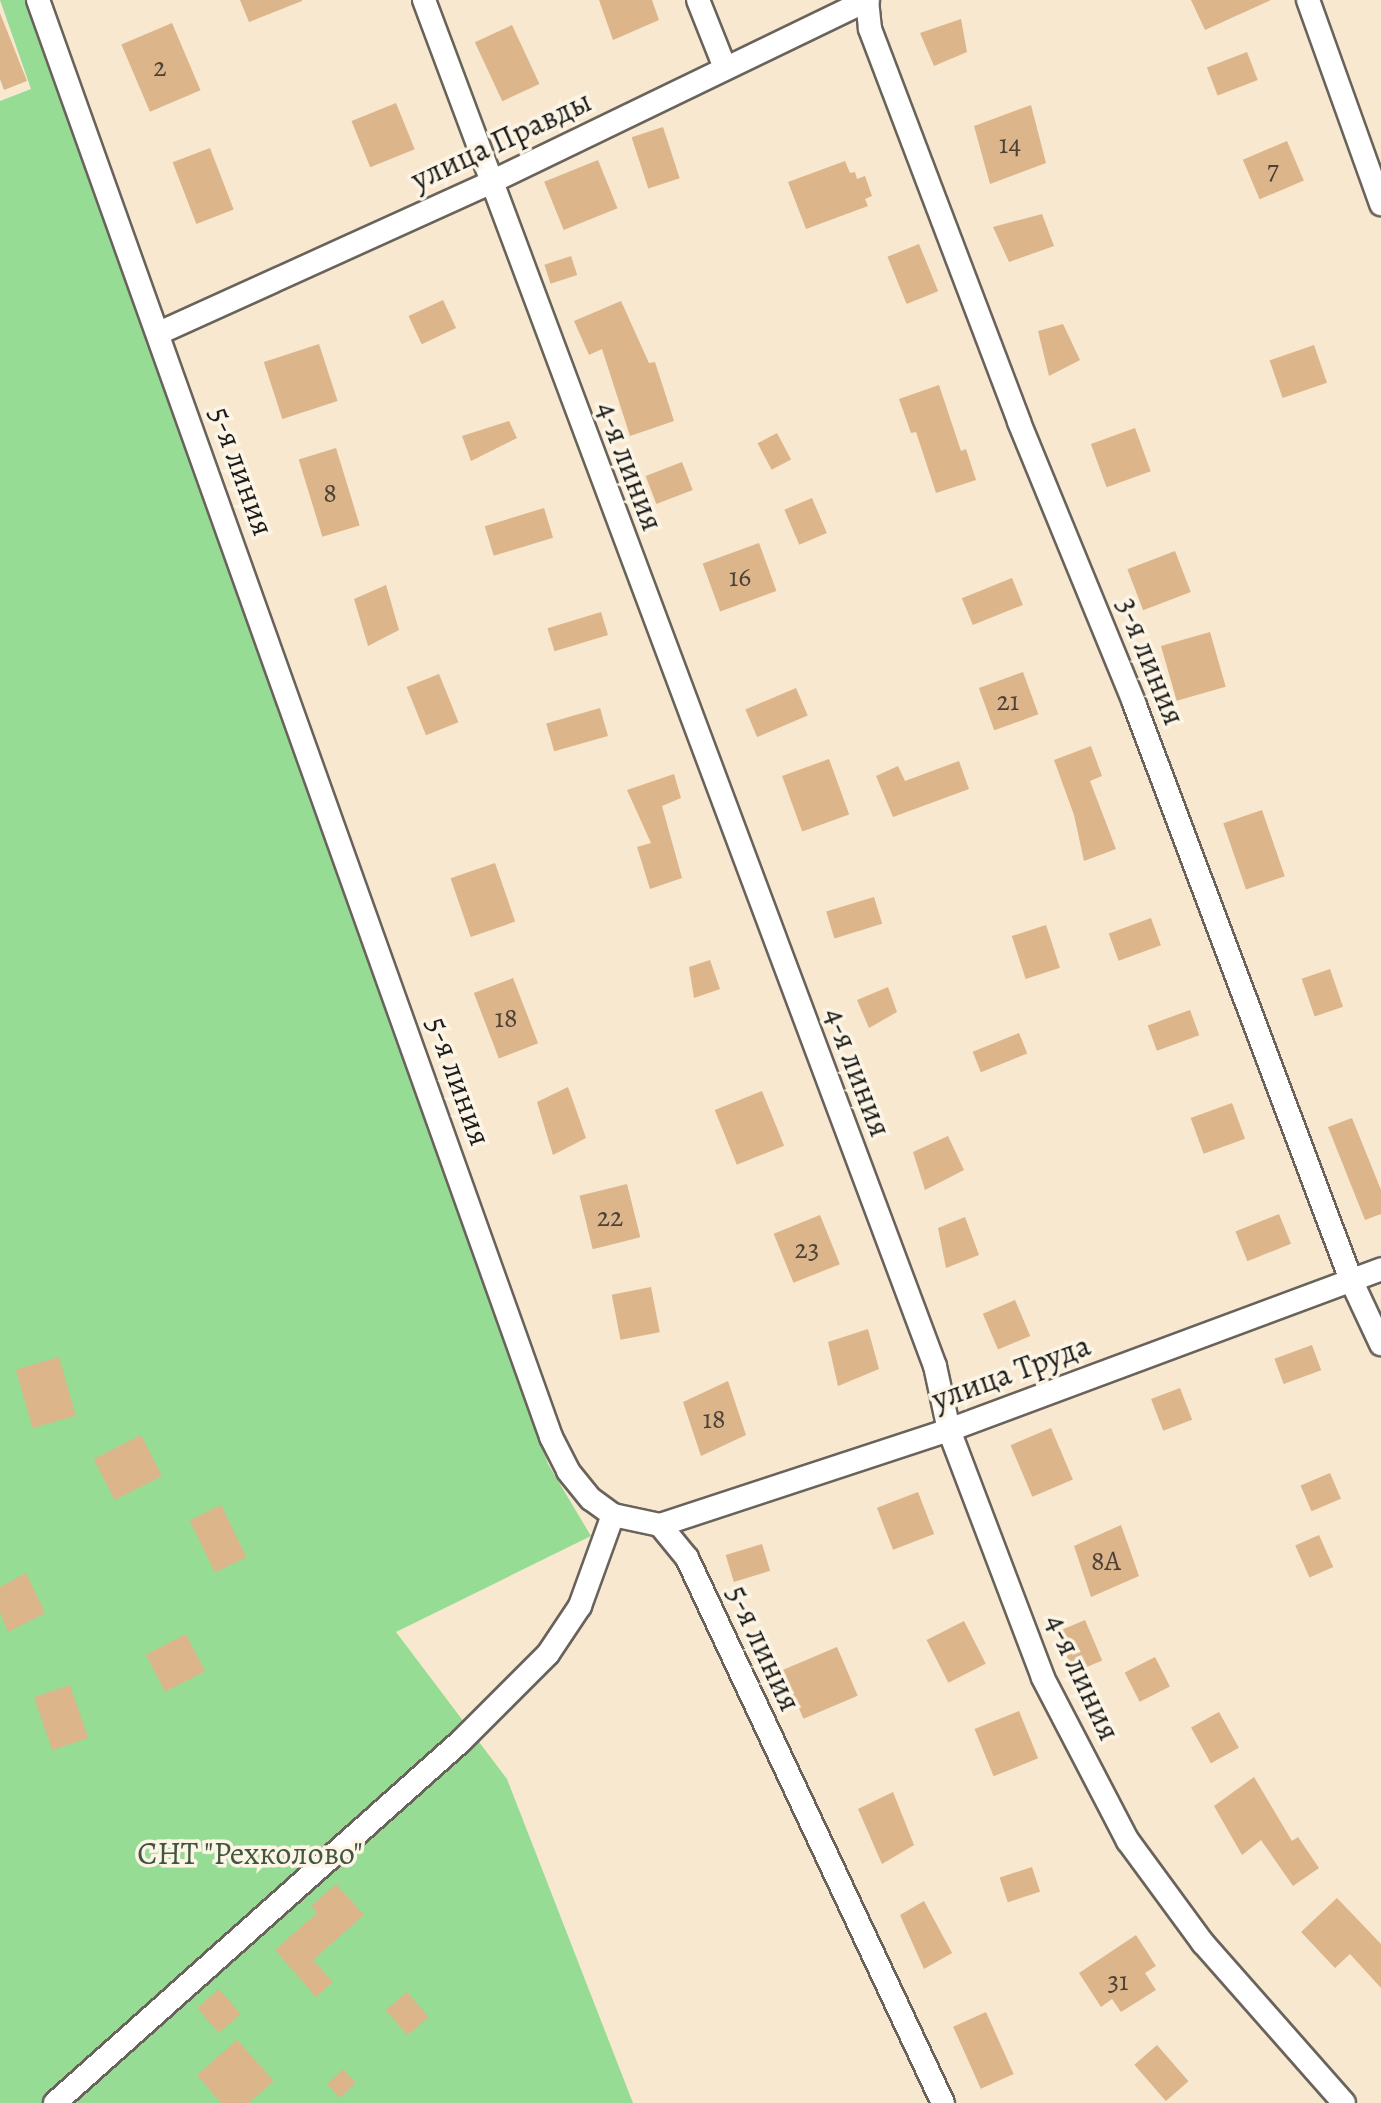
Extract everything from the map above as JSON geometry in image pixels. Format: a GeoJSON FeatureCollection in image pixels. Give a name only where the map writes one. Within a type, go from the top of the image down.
{"type":"FeatureCollection","features":[{"type":"Feature","properties":{"kind":"street","name":"5-я линия"},"geometry":{"type":"LineString","coordinates":[[38,0],[551,1437],[568,1471],[591,1499],[613,1515],[660,1525],[687,1558],[943,2103]]}},
{"type":"Feature","properties":{"kind":"street","name":"4-я линия"},"geometry":{"type":"LineString","coordinates":[[424,0],[489,183],[935,1366],[949,1430],[1043,1678],[1128,1841],[1203,1943],[1344,2103]]}},
{"type":"Feature","properties":{"kind":"street"},"geometry":{"type":"LineString","coordinates":[[698,0],[725,68]]}},
{"type":"Feature","properties":{"kind":"street","name":"улица Правды"},"geometry":{"type":"LineString","coordinates":[[159,333],[489,183],[867,0]]}},
{"type":"Feature","properties":{"kind":"street","name":"3-я линия"},"geometry":{"type":"LineString","coordinates":[[867,0],[870,29],[1019,422],[1134,703],[1351,1280],[1381,1344]]}},
{"type":"Feature","properties":{"kind":"street"},"geometry":{"type":"LineString","coordinates":[[1308,0],[1381,204]]}},
{"type":"Feature","properties":{"kind":"street","name":"улица Труда"},"geometry":{"type":"LineString","coordinates":[[660,1525],[949,1430],[1381,1269]]}},
{"type":"Feature","properties":{"kind":"street"},"geometry":{"type":"LineString","coordinates":[[55,2103],[461,1741],[548,1654],[580,1606],[613,1515]]}},
{"type":"Feature","properties":{"kind":"green space","name":"СНТ \"Рехколово\""},"geometry":{"type":"Polygon","coordinates":[[[0,0],[28,0],[548,1464],[591,1536],[396,1632],[507,1779],[633,2103],[0,2103],[0,101],[31,89],[0,0]]]}},
{"type":"Feature","properties":{"kind":"building"},"geometry":{"type":"Polygon","coordinates":[[[240,0],[302,0],[302,1],[249,22],[240,0]]]}},
{"type":"Feature","properties":{"kind":"building"},"geometry":{"type":"Polygon","coordinates":[[[599,0],[652,0],[659,20],[613,40],[599,0]]]}},
{"type":"Feature","properties":{"kind":"building"},"geometry":{"type":"Polygon","coordinates":[[[1191,0],[1271,0],[1205,30],[1191,0]]]}},
{"type":"Feature","properties":{"kind":"building"},"geometry":{"type":"Polygon","coordinates":[[[0,13],[27,81],[4,90],[0,79],[0,13]]]}},
{"type":"Feature","properties":{"kind":"building"},"geometry":{"type":"Polygon","coordinates":[[[961,19],[967,52],[934,66],[920,33],[961,19]]]}},
{"type":"Feature","properties":{"kind":"building"},"geometry":{"type":"Polygon","coordinates":[[[172,23],[201,90],[150,112],[121,44],[172,23]]]}},
{"type":"Feature","properties":{"kind":"building"},"geometry":{"type":"Polygon","coordinates":[[[512,25],[539,84],[502,101],[475,42],[512,25]]]}},
{"type":"Feature","properties":{"kind":"building"},"geometry":{"type":"Polygon","coordinates":[[[1247,52],[1258,80],[1218,95],[1207,67],[1247,52]]]}},
{"type":"Feature","properties":{"kind":"building"},"geometry":{"type":"Polygon","coordinates":[[[396,103],[415,149],[370,167],[351,121],[396,103]]]}},
{"type":"Feature","properties":{"kind":"building"},"geometry":{"type":"Polygon","coordinates":[[[1031,105],[1046,163],[990,184],[974,126],[1031,105]]]}},
{"type":"Feature","properties":{"kind":"building"},"geometry":{"type":"Polygon","coordinates":[[[663,127],[680,178],[648,189],[632,137],[663,127]]]}},
{"type":"Feature","properties":{"kind":"building"},"geometry":{"type":"Polygon","coordinates":[[[1287,141],[1304,181],[1260,199],[1243,160],[1287,141]]]}},
{"type":"Feature","properties":{"kind":"building"},"geometry":{"type":"Polygon","coordinates":[[[210,148],[234,210],[196,224],[173,162],[210,148]]]}},
{"type":"Feature","properties":{"kind":"building"},"geometry":{"type":"Polygon","coordinates":[[[598,160],[617,208],[564,230],[544,182],[598,160]]]}},
{"type":"Feature","properties":{"kind":"building"},"geometry":{"type":"Polygon","coordinates":[[[845,161],[850,173],[855,172],[857,179],[865,176],[872,196],[865,199],[868,206],[806,229],[788,182],[845,161]]]}},
{"type":"Feature","properties":{"kind":"building"},"geometry":{"type":"Polygon","coordinates":[[[1042,214],[1054,246],[1009,262],[993,227],[1042,214]]]}},
{"type":"Feature","properties":{"kind":"building"},"geometry":{"type":"Polygon","coordinates":[[[919,244],[938,291],[907,304],[887,257],[919,244]]]}},
{"type":"Feature","properties":{"kind":"building"},"geometry":{"type":"Polygon","coordinates":[[[571,256],[577,275],[551,284],[544,265],[571,256]]]}},
{"type":"Feature","properties":{"kind":"building"},"geometry":{"type":"Polygon","coordinates":[[[443,300],[456,328],[422,344],[409,316],[443,300]]]}},
{"type":"Feature","properties":{"kind":"building"},"geometry":{"type":"Polygon","coordinates":[[[621,301],[649,363],[655,362],[674,421],[630,436],[602,349],[589,355],[574,321],[621,301]]]}},
{"type":"Feature","properties":{"kind":"building"},"geometry":{"type":"Polygon","coordinates":[[[1063,324],[1080,360],[1049,376],[1038,331],[1063,324]]]}},
{"type":"Feature","properties":{"kind":"building"},"geometry":{"type":"Polygon","coordinates":[[[319,344],[338,401],[282,419],[264,362],[319,344]]]}},
{"type":"Feature","properties":{"kind":"building"},"geometry":{"type":"Polygon","coordinates":[[[1314,345],[1327,383],[1283,398],[1270,360],[1314,345]]]}},
{"type":"Feature","properties":{"kind":"building"},"geometry":{"type":"Polygon","coordinates":[[[939,385],[961,451],[966,449],[976,480],[936,493],[916,432],[911,433],[899,399],[939,385]]]}},
{"type":"Feature","properties":{"kind":"building"},"geometry":{"type":"Polygon","coordinates":[[[509,421],[517,438],[471,461],[462,436],[509,421]]]}},
{"type":"Feature","properties":{"kind":"building"},"geometry":{"type":"Polygon","coordinates":[[[1135,428],[1151,471],[1107,487],[1091,444],[1135,428]]]}},
{"type":"Feature","properties":{"kind":"building"},"geometry":{"type":"Polygon","coordinates":[[[777,433],[791,459],[772,470],[758,443],[777,433]]]}},
{"type":"Feature","properties":{"kind":"building"},"geometry":{"type":"Polygon","coordinates":[[[336,448],[360,525],[322,537],[299,459],[336,448]]]}},
{"type":"Feature","properties":{"kind":"building"},"geometry":{"type":"Polygon","coordinates":[[[682,462],[693,490],[656,504],[646,476],[682,462]]]}},
{"type":"Feature","properties":{"kind":"building"},"geometry":{"type":"Polygon","coordinates":[[[812,498],[827,533],[799,545],[784,510],[812,498]]]}},
{"type":"Feature","properties":{"kind":"building"},"geometry":{"type":"Polygon","coordinates":[[[544,508],[553,538],[494,556],[485,526],[544,508]]]}},
{"type":"Feature","properties":{"kind":"building"},"geometry":{"type":"Polygon","coordinates":[[[759,543],[776,591],[720,611],[703,564],[759,543]]]}},
{"type":"Feature","properties":{"kind":"building"},"geometry":{"type":"Polygon","coordinates":[[[1175,551],[1191,592],[1143,610],[1127,569],[1175,551]]]}},
{"type":"Feature","properties":{"kind":"building"},"geometry":{"type":"Polygon","coordinates":[[[1012,578],[1023,605],[973,625],[962,598],[1012,578]]]}},
{"type":"Feature","properties":{"kind":"building"},"geometry":{"type":"Polygon","coordinates":[[[386,585],[399,630],[368,646],[354,599],[386,585]]]}},
{"type":"Feature","properties":{"kind":"building"},"geometry":{"type":"Polygon","coordinates":[[[601,612],[608,635],[554,651],[547,628],[601,612]]]}},
{"type":"Feature","properties":{"kind":"building"},"geometry":{"type":"Polygon","coordinates":[[[1210,632],[1226,687],[1177,701],[1161,646],[1210,632]]]}},
{"type":"Feature","properties":{"kind":"building"},"geometry":{"type":"Polygon","coordinates":[[[1023,672],[1038,714],[994,730],[979,688],[1023,672]]]}},
{"type":"Feature","properties":{"kind":"building"},"geometry":{"type":"Polygon","coordinates":[[[439,674],[458,722],[426,735],[407,687],[439,674]]]}},
{"type":"Feature","properties":{"kind":"building"},"geometry":{"type":"Polygon","coordinates":[[[796,688],[808,716],[757,737],[745,709],[796,688]]]}},
{"type":"Feature","properties":{"kind":"building"},"geometry":{"type":"Polygon","coordinates":[[[600,708],[608,736],[554,751],[546,723],[600,708]]]}},
{"type":"Feature","properties":{"kind":"building"},"geometry":{"type":"Polygon","coordinates":[[[1091,746],[1102,776],[1090,781],[1116,849],[1084,861],[1074,815],[1054,760],[1091,746]]]}},
{"type":"Feature","properties":{"kind":"building"},"geometry":{"type":"Polygon","coordinates":[[[829,759],[849,814],[802,832],[782,776],[829,759]]]}},
{"type":"Feature","properties":{"kind":"building"},"geometry":{"type":"Polygon","coordinates":[[[959,761],[969,789],[893,817],[876,776],[898,766],[905,781],[959,761]]]}},
{"type":"Feature","properties":{"kind":"building"},"geometry":{"type":"Polygon","coordinates":[[[674,774],[681,798],[662,806],[682,878],[650,889],[637,847],[651,843],[627,790],[674,774]]]}},
{"type":"Feature","properties":{"kind":"building"},"geometry":{"type":"Polygon","coordinates":[[[1262,810],[1285,876],[1246,890],[1223,823],[1262,810]]]}},
{"type":"Feature","properties":{"kind":"building"},"geometry":{"type":"Polygon","coordinates":[[[495,863],[515,922],[471,937],[451,878],[495,863]]]}},
{"type":"Feature","properties":{"kind":"building"},"geometry":{"type":"Polygon","coordinates":[[[874,897],[882,924],[834,938],[826,912],[874,897]]]}},
{"type":"Feature","properties":{"kind":"building"},"geometry":{"type":"Polygon","coordinates":[[[1151,918],[1161,945],[1119,961],[1109,933],[1151,918]]]}},
{"type":"Feature","properties":{"kind":"building"},"geometry":{"type":"Polygon","coordinates":[[[1046,925],[1060,968],[1026,979],[1012,936],[1046,925]]]}},
{"type":"Feature","properties":{"kind":"building"},"geometry":{"type":"Polygon","coordinates":[[[710,960],[720,989],[694,998],[689,967],[710,960]]]}},
{"type":"Feature","properties":{"kind":"building"},"geometry":{"type":"Polygon","coordinates":[[[1330,969],[1343,1007],[1315,1017],[1302,979],[1330,969]]]}},
{"type":"Feature","properties":{"kind":"building"},"geometry":{"type":"Polygon","coordinates":[[[513,978],[538,1043],[499,1058],[474,993],[513,978]]]}},
{"type":"Feature","properties":{"kind":"building"},"geometry":{"type":"Polygon","coordinates":[[[888,987],[897,1012],[869,1028],[857,1000],[888,987]]]}},
{"type":"Feature","properties":{"kind":"building"},"geometry":{"type":"Polygon","coordinates":[[[1190,1010],[1199,1035],[1157,1051],[1148,1025],[1190,1010]]]}},
{"type":"Feature","properties":{"kind":"building"},"geometry":{"type":"Polygon","coordinates":[[[1019,1033],[1027,1053],[981,1072],[973,1052],[1019,1033]]]}},
{"type":"Feature","properties":{"kind":"building"},"geometry":{"type":"Polygon","coordinates":[[[568,1087],[586,1138],[553,1155],[537,1102],[568,1087]]]}},
{"type":"Feature","properties":{"kind":"building"},"geometry":{"type":"Polygon","coordinates":[[[762,1091],[784,1146],[737,1165],[715,1110],[762,1091]]]}},
{"type":"Feature","properties":{"kind":"building"},"geometry":{"type":"Polygon","coordinates":[[[1232,1103],[1245,1139],[1204,1154],[1191,1118],[1232,1103]]]}},
{"type":"Feature","properties":{"kind":"building"},"geometry":{"type":"Polygon","coordinates":[[[1352,1118],[1381,1190],[1381,1214],[1365,1220],[1328,1127],[1352,1118]]]}},
{"type":"Feature","properties":{"kind":"building"},"geometry":{"type":"Polygon","coordinates":[[[948,1136],[964,1170],[925,1190],[913,1152],[948,1136]]]}},
{"type":"Feature","properties":{"kind":"building"},"geometry":{"type":"Polygon","coordinates":[[[627,1184],[640,1237],[593,1249],[579,1196],[627,1184]]]}},
{"type":"Feature","properties":{"kind":"building"},"geometry":{"type":"Polygon","coordinates":[[[1279,1214],[1291,1244],[1247,1261],[1235,1232],[1279,1214]]]}},
{"type":"Feature","properties":{"kind":"building"},"geometry":{"type":"Polygon","coordinates":[[[820,1215],[840,1264],[793,1283],[774,1234],[820,1215]]]}},
{"type":"Feature","properties":{"kind":"building"},"geometry":{"type":"Polygon","coordinates":[[[965,1217],[979,1255],[946,1268],[938,1228],[965,1217]]]}},
{"type":"Feature","properties":{"kind":"building"},"geometry":{"type":"Polygon","coordinates":[[[651,1287],[660,1332],[621,1340],[612,1295],[651,1287]]]}},
{"type":"Feature","properties":{"kind":"building"},"geometry":{"type":"Polygon","coordinates":[[[1015,1300],[1030,1336],[998,1350],[983,1314],[1015,1300]]]}},
{"type":"Feature","properties":{"kind":"building"},"geometry":{"type":"Polygon","coordinates":[[[868,1329],[879,1369],[838,1386],[828,1342],[868,1329]]]}},
{"type":"Feature","properties":{"kind":"building"},"geometry":{"type":"Polygon","coordinates":[[[1312,1345],[1321,1370],[1284,1384],[1274,1359],[1312,1345]]]}},
{"type":"Feature","properties":{"kind":"building"},"geometry":{"type":"Polygon","coordinates":[[[59,1357],[76,1416],[33,1428],[16,1369],[59,1357]]]}},
{"type":"Feature","properties":{"kind":"building"},"geometry":{"type":"Polygon","coordinates":[[[728,1381],[746,1435],[701,1456],[683,1402],[728,1381]]]}},
{"type":"Feature","properties":{"kind":"building"},"geometry":{"type":"Polygon","coordinates":[[[1180,1388],[1192,1420],[1163,1431],[1151,1399],[1180,1388]]]}},
{"type":"Feature","properties":{"kind":"building"},"geometry":{"type":"Polygon","coordinates":[[[1051,1428],[1073,1480],[1032,1497],[1010,1445],[1051,1428]]]}},
{"type":"Feature","properties":{"kind":"building"},"geometry":{"type":"Polygon","coordinates":[[[141,1435],[162,1476],[115,1500],[94,1459],[141,1435]]]}},
{"type":"Feature","properties":{"kind":"building"},"geometry":{"type":"Polygon","coordinates":[[[1330,1473],[1341,1499],[1311,1511],[1301,1486],[1330,1473]]]}},
{"type":"Feature","properties":{"kind":"building"},"geometry":{"type":"Polygon","coordinates":[[[918,1492],[934,1534],[893,1550],[877,1508],[918,1492]]]}},
{"type":"Feature","properties":{"kind":"building"},"geometry":{"type":"Polygon","coordinates":[[[221,1505],[246,1557],[215,1572],[190,1520],[221,1505]]]}},
{"type":"Feature","properties":{"kind":"building"},"geometry":{"type":"Polygon","coordinates":[[[1121,1525],[1139,1576],[1091,1597],[1074,1546],[1121,1525]]]}},
{"type":"Feature","properties":{"kind":"building"},"geometry":{"type":"Polygon","coordinates":[[[1319,1535],[1333,1567],[1309,1578],[1295,1546],[1319,1535]]]}},
{"type":"Feature","properties":{"kind":"building"},"geometry":{"type":"Polygon","coordinates":[[[762,1544],[770,1571],[734,1582],[726,1555],[762,1544]]]}},
{"type":"Feature","properties":{"kind":"building"},"geometry":{"type":"Polygon","coordinates":[[[26,1573],[45,1613],[8,1632],[0,1612],[0,1587],[26,1573]]]}},
{"type":"Feature","properties":{"kind":"building"},"geometry":{"type":"Polygon","coordinates":[[[1085,1620],[1102,1661],[1074,1673],[1056,1632],[1085,1620]]]}},
{"type":"Feature","properties":{"kind":"building"},"geometry":{"type":"Polygon","coordinates":[[[964,1621],[986,1664],[948,1683],[927,1640],[964,1621]]]}},
{"type":"Feature","properties":{"kind":"building"},"geometry":{"type":"Polygon","coordinates":[[[186,1634],[205,1671],[165,1692],[146,1654],[186,1634]]]}},
{"type":"Feature","properties":{"kind":"building"},"geometry":{"type":"Polygon","coordinates":[[[837,1647],[858,1696],[803,1719],[783,1670],[837,1647]]]}},
{"type":"Feature","properties":{"kind":"building"},"geometry":{"type":"Polygon","coordinates":[[[1155,1657],[1170,1686],[1140,1702],[1125,1672],[1155,1657]]]}},
{"type":"Feature","properties":{"kind":"building"},"geometry":{"type":"Polygon","coordinates":[[[70,1685],[88,1738],[52,1750],[34,1697],[70,1685]]]}},
{"type":"Feature","properties":{"kind":"building"},"geometry":{"type":"Polygon","coordinates":[[[1019,1711],[1038,1758],[994,1776],[974,1729],[1019,1711]]]}},
{"type":"Feature","properties":{"kind":"building"},"geometry":{"type":"Polygon","coordinates":[[[1219,1712],[1239,1748],[1211,1763],[1191,1728],[1219,1712]]]}},
{"type":"Feature","properties":{"kind":"building"},"geometry":{"type":"Polygon","coordinates":[[[1254,1777],[1292,1841],[1298,1837],[1319,1868],[1293,1886],[1261,1840],[1242,1855],[1214,1806],[1254,1777]]]}},
{"type":"Feature","properties":{"kind":"building"},"geometry":{"type":"Polygon","coordinates":[[[893,1792],[914,1845],[882,1864],[858,1809],[893,1792]]]}},
{"type":"Feature","properties":{"kind":"building"},"geometry":{"type":"Polygon","coordinates":[[[1032,1867],[1040,1892],[1008,1902],[1000,1878],[1032,1867]]]}},
{"type":"Feature","properties":{"kind":"building"},"geometry":{"type":"Polygon","coordinates":[[[336,1884],[364,1915],[313,1960],[333,1982],[316,1997],[275,1950],[317,1913],[311,1906],[336,1884]]]}},
{"type":"Feature","properties":{"kind":"building"},"geometry":{"type":"Polygon","coordinates":[[[1337,1898],[1381,1944],[1381,1988],[1350,1954],[1335,1968],[1301,1932],[1337,1898]]]}},
{"type":"Feature","properties":{"kind":"building"},"geometry":{"type":"Polygon","coordinates":[[[924,1901],[952,1953],[924,1969],[900,1915],[924,1901]]]}},
{"type":"Feature","properties":{"kind":"building"},"geometry":{"type":"Polygon","coordinates":[[[1136,1935],[1156,1966],[1145,1973],[1156,1990],[1121,2012],[1112,1999],[1101,2007],[1079,1973],[1136,1935]]]}},
{"type":"Feature","properties":{"kind":"building"},"geometry":{"type":"Polygon","coordinates":[[[219,1989],[241,2014],[219,2033],[197,2008],[219,1989]]]}},
{"type":"Feature","properties":{"kind":"building"},"geometry":{"type":"Polygon","coordinates":[[[407,1992],[429,2017],[408,2035],[386,2010],[407,1992]]]}},
{"type":"Feature","properties":{"kind":"building"},"geometry":{"type":"Polygon","coordinates":[[[986,2012],[1014,2074],[981,2089],[953,2027],[986,2012]]]}},
{"type":"Feature","properties":{"kind":"building"},"geometry":{"type":"Polygon","coordinates":[[[237,2040],[274,2081],[249,2103],[221,2103],[197,2075],[237,2040]]]}},
{"type":"Feature","properties":{"kind":"building"},"geometry":{"type":"Polygon","coordinates":[[[1157,2045],[1188,2081],[1166,2101],[1134,2065],[1157,2045]]]}},
{"type":"Feature","properties":{"kind":"building"},"geometry":{"type":"Polygon","coordinates":[[[343,2069],[356,2083],[340,2098],[327,2084],[343,2069]]]}}]}
